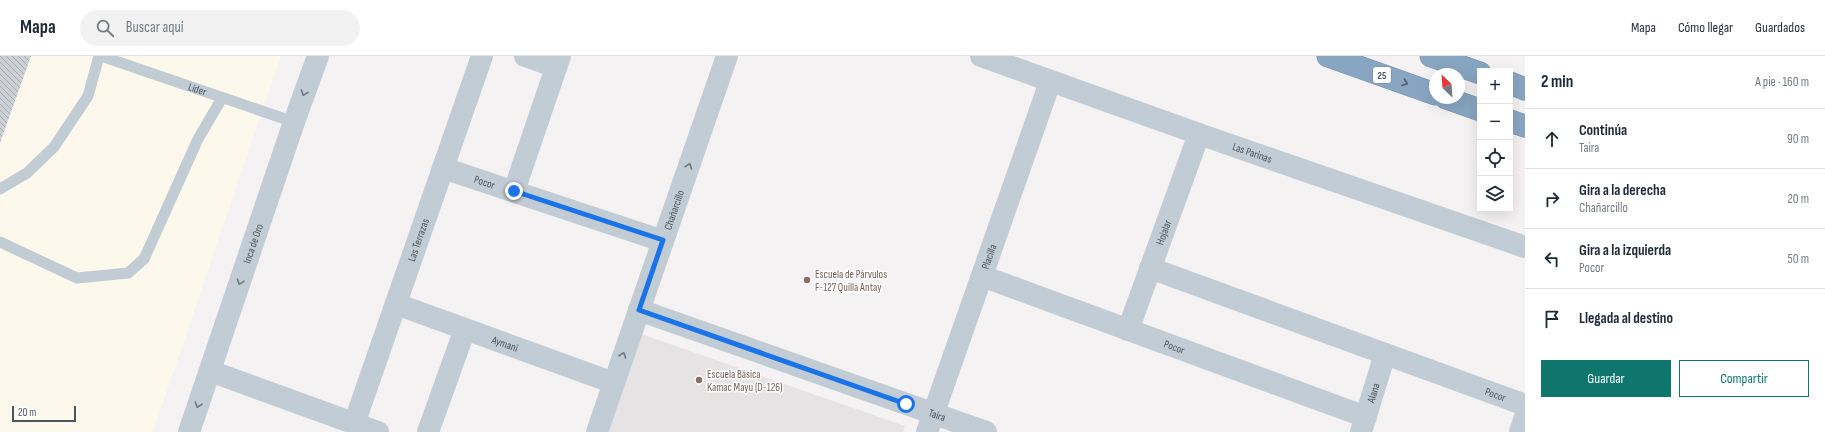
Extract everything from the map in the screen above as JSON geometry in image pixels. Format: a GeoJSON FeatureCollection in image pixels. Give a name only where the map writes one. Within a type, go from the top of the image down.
{"type":"FeatureCollection","features":[{"type":"Feature","properties":{"kind":"highway","name":"25"},"geometry":{"type":"LineString","coordinates":[[1328,56],[1429,92]]}},
{"type":"Feature","properties":{"kind":"highway"},"geometry":{"type":"LineString","coordinates":[[1431,56],[1477,72]]}},
{"type":"Feature","properties":{"kind":"highway"},"geometry":{"type":"LineString","coordinates":[[1513,84],[1525,89]]}},
{"type":"Feature","properties":{"kind":"highway"},"geometry":{"type":"LineString","coordinates":[[1463,104],[1477,109]]}},
{"type":"Feature","properties":{"kind":"highway"},"geometry":{"type":"LineString","coordinates":[[1513,122],[1525,126]]}},
{"type":"Feature","properties":{"kind":"street","name":"Inca de Oro"},"geometry":{"type":"LineString","coordinates":[[189,432],[294,122],[318,56]]}},
{"type":"Feature","properties":{"kind":"street","name":"Las Terrazas"},"geometry":{"type":"LineString","coordinates":[[354,424],[482,56]]}},
{"type":"Feature","properties":{"kind":"street"},"geometry":{"type":"LineString","coordinates":[[514,191],[558,61],[525,56]]}},
{"type":"Feature","properties":{"kind":"street","name":"Chañarcillo"},"geometry":{"type":"LineString","coordinates":[[597,432],[727,56]]}},
{"type":"Feature","properties":{"kind":"street","name":"Las Parinas"},"geometry":{"type":"LineString","coordinates":[[981,56],[1198,134],[1525,247]]}},
{"type":"Feature","properties":{"kind":"street","name":"Placilla"},"geometry":{"type":"LineString","coordinates":[[931,423],[1050,82]]}},
{"type":"Feature","properties":{"kind":"street","name":"Hojalar"},"geometry":{"type":"LineString","coordinates":[[1128,330],[1198,134]]}},
{"type":"Feature","properties":{"kind":"street","name":"Pocor"},"geometry":{"type":"LineString","coordinates":[[443,168],[663,240]]}},
{"type":"Feature","properties":{"kind":"street","name":"Pocor"},"geometry":{"type":"LineString","coordinates":[[1150,268],[1525,405]]}},
{"type":"Feature","properties":{"kind":"street","name":"Pocor"},"geometry":{"type":"LineString","coordinates":[[982,276],[1128,330],[1363,425]]}},
{"type":"Feature","properties":{"kind":"street","name":"Aymani"},"geometry":{"type":"LineString","coordinates":[[396,304],[614,383]]}},
{"type":"Feature","properties":{"kind":"street","name":"Taira"},"geometry":{"type":"LineString","coordinates":[[639,310],[931,423],[986,432]]}},
{"type":"Feature","properties":{"kind":"street"},"geometry":{"type":"LineString","coordinates":[[428,432],[465,329]]}},
{"type":"Feature","properties":{"kind":"street","name":"Alana"},"geometry":{"type":"LineString","coordinates":[[1363,425],[1385,354]]}},
{"type":"Feature","properties":{"kind":"street"},"geometry":{"type":"LineString","coordinates":[[210,370],[378,432]]}},
{"type":"Feature","properties":{"kind":"street"},"geometry":{"type":"LineString","coordinates":[[1520,432],[1525,417]]}},
{"type":"Feature","properties":{"kind":"lane","name":"Lider"},"geometry":{"type":"LineString","coordinates":[[0,189],[27,173],[54,147],[88,96],[100,56],[294,122]]}},
{"type":"Feature","properties":{"kind":"lane"},"geometry":{"type":"LineString","coordinates":[[0,242],[77,278],[128,272],[144,259],[198,139],[222,98]]}},
{"type":"Feature","properties":{"kind":"shaded area"},"geometry":{"type":"Polygon","coordinates":[[[0,56],[281,56],[153,432],[0,432],[0,56]]]}},
{"type":"Feature","properties":{"kind":"shaded area","name":"Escuela Básica Kamac Mayu (D-126)"},"geometry":{"type":"Polygon","coordinates":[[[641,334],[905,426],[903,432],[607,432],[641,334]]]}},
{"type":"Feature","properties":{"kind":"building"},"geometry":{"type":"Polygon","coordinates":[[[0,56],[31,56],[0,143],[0,56]]]}},
{"type":"Feature","properties":{"kind":"place","name":"Escuela de Párvulos F-127 Quilla Antay"},"geometry":{"type":"Point","coordinates":[807,280]}},
{"type":"Feature","properties":{"kind":"place","name":"Escuela Básica Kamac Mayu (D-126)"},"geometry":{"type":"Point","coordinates":[699,380]}},
{"type":"Feature","properties":{"kind":"route"},"geometry":{"type":"LineString","coordinates":[[514,191],[663,240],[639,310],[906,404]]}}]}
